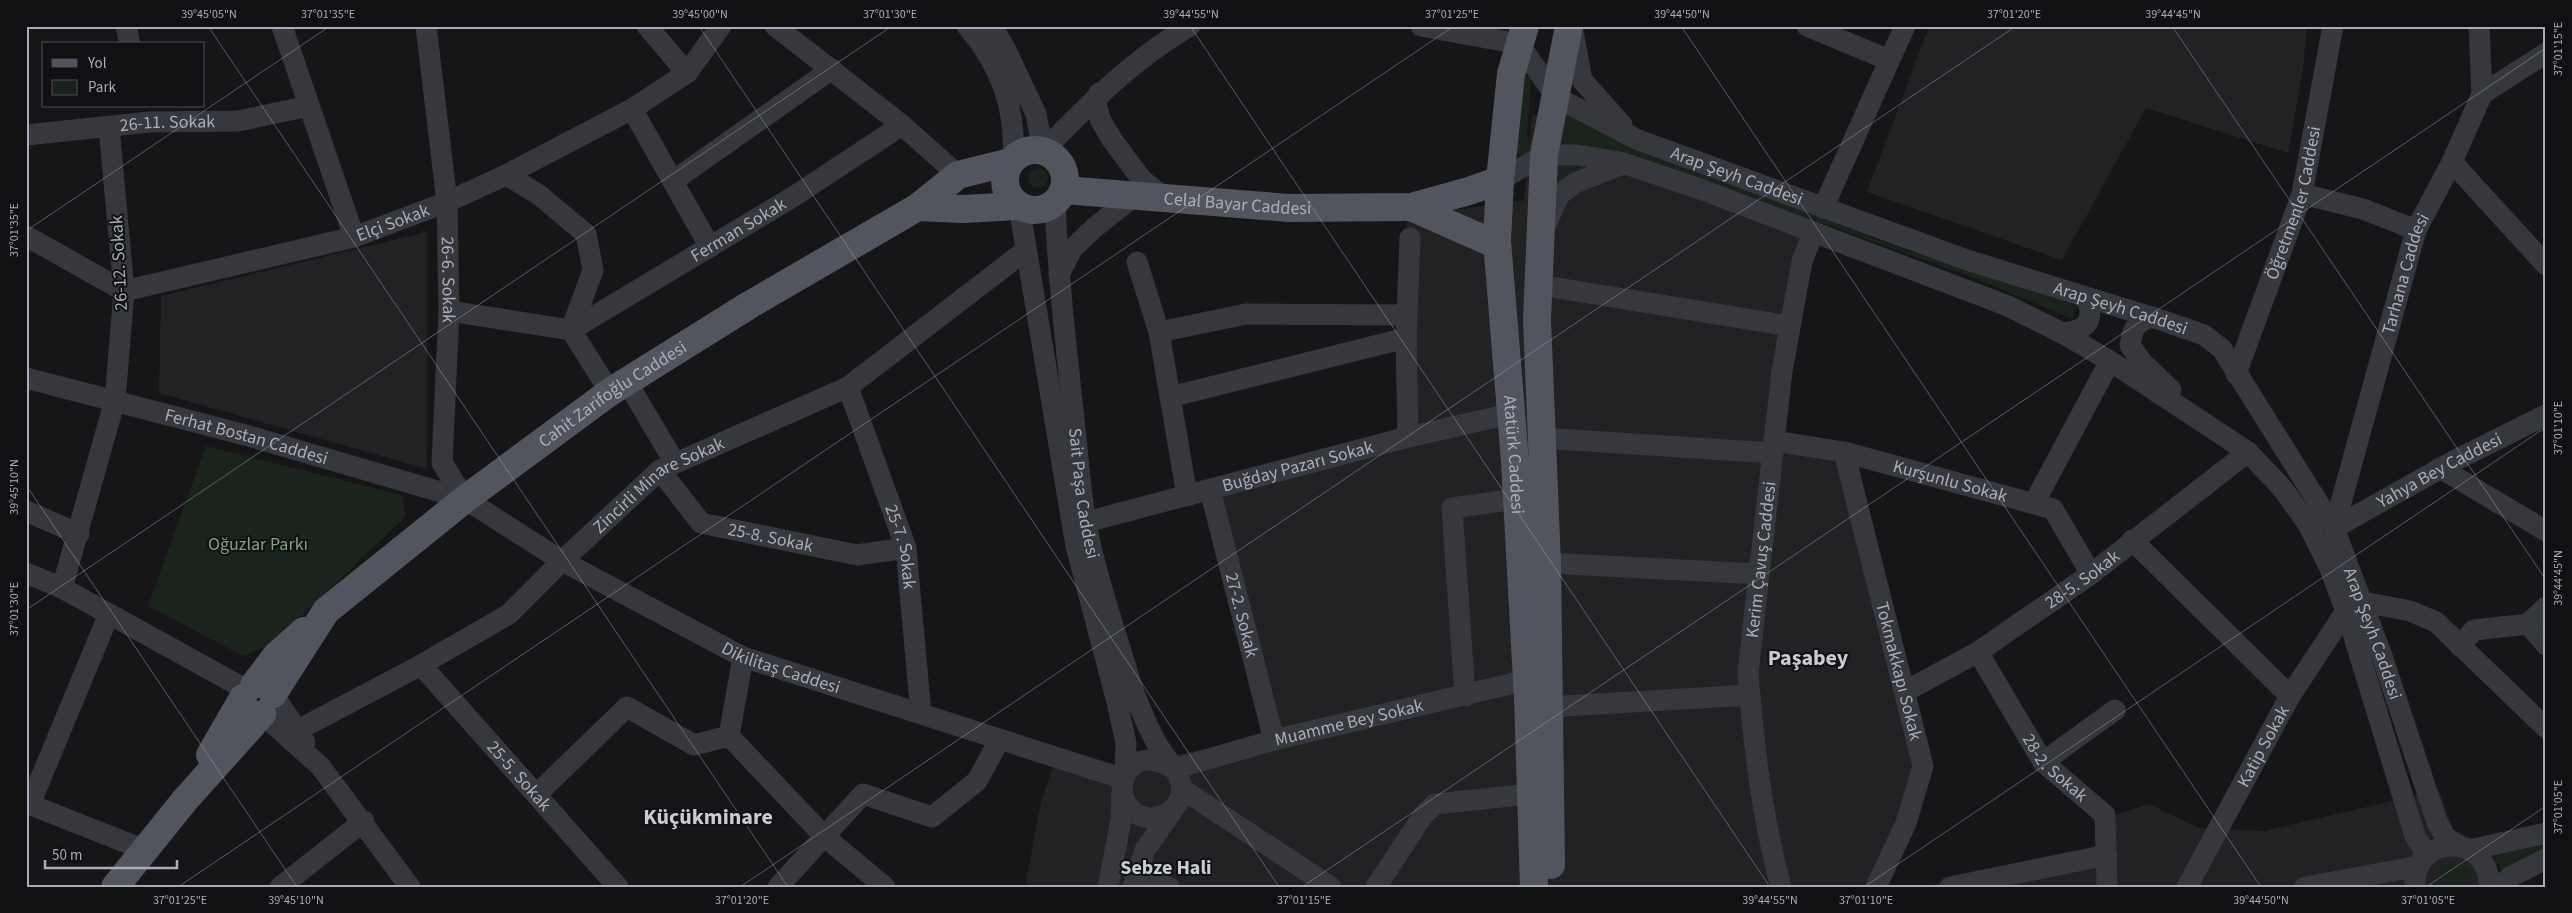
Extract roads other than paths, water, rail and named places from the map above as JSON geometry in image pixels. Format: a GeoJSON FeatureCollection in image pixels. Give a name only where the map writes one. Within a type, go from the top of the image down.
{"type":"FeatureCollection","features":[{"type":"Feature","properties":{"kind":"main road","name":"Atatürk Caddesi"},"geometry":{"type":"LineString","coordinates":[[1551,887],[1546,563],[1538,285],[1544,155],[1570,26]]}},
{"type":"Feature","properties":{"kind":"main road","name":"Atatürk Caddesi"},"geometry":{"type":"LineString","coordinates":[[1522,35],[1511,74],[1500,180],[1497,245],[1527,680],[1534,887]]}},
{"type":"Feature","properties":{"kind":"main road"},"geometry":{"type":"LineString","coordinates":[[918,207],[963,210],[1019,206],[1034,211],[1043,210],[1060,196],[1065,178],[1057,160],[1043,151],[1026,151],[1012,161],[1004,178],[1005,188],[1010,198],[1019,206]]}},
{"type":"Feature","properties":{"kind":"main road","name":"Cahit Zarifoğlu Caddesi"},"geometry":{"type":"LineString","coordinates":[[115,887],[185,800],[256,696],[326,611],[465,499],[619,387],[751,304],[918,207],[958,175],[1012,161]]}},
{"type":"Feature","properties":{"kind":"main road"},"geometry":{"type":"LineString","coordinates":[[1411,208],[1500,180]]}},
{"type":"Feature","properties":{"kind":"main road","name":"Celal Bayar Caddesi"},"geometry":{"type":"LineString","coordinates":[[1060,196],[1134,197],[1289,208],[1411,208]]}},
{"type":"Feature","properties":{"kind":"main road"},"geometry":{"type":"LineString","coordinates":[[1411,208],[1497,245]]}},
{"type":"Feature","properties":{"kind":"street"},"geometry":{"type":"LineString","coordinates":[[126,26],[130,42]]}},
{"type":"Feature","properties":{"kind":"street"},"geometry":{"type":"LineString","coordinates":[[282,26],[354,236]]}},
{"type":"Feature","properties":{"kind":"street"},"geometry":{"type":"LineString","coordinates":[[647,26],[687,73]]}},
{"type":"Feature","properties":{"kind":"street","name":"Elçi Sokak"},"geometry":{"type":"LineString","coordinates":[[124,291],[354,236],[447,202],[506,175],[632,109],[687,73],[721,26]]}},
{"type":"Feature","properties":{"kind":"street"},"geometry":{"type":"LineString","coordinates":[[776,26],[902,125],[958,175]]}},
{"type":"Feature","properties":{"kind":"street"},"geometry":{"type":"LineString","coordinates":[[968,26],[986,51],[1003,83],[1012,115],[1012,161]]}},
{"type":"Feature","properties":{"kind":"street"},"geometry":{"type":"LineString","coordinates":[[1043,151],[1099,93],[1156,46],[1190,26]]}},
{"type":"Feature","properties":{"kind":"street"},"geometry":{"type":"LineString","coordinates":[[1421,26],[1522,35]]}},
{"type":"Feature","properties":{"kind":"street"},"geometry":{"type":"LineString","coordinates":[[1570,26],[1582,80],[1636,139]]}},
{"type":"Feature","properties":{"kind":"street"},"geometry":{"type":"LineString","coordinates":[[1807,26],[1889,60]]}},
{"type":"Feature","properties":{"kind":"street"},"geometry":{"type":"LineString","coordinates":[[1824,208],[1905,26]]}},
{"type":"Feature","properties":{"kind":"street","name":"Öğretmenler Caddesi"},"geometry":{"type":"LineString","coordinates":[[2236,374],[2302,194],[2333,26]]}},
{"type":"Feature","properties":{"kind":"street","name":"Tarhana Caddesi"},"geometry":{"type":"LineString","coordinates":[[2334,528],[2416,230],[2452,162],[2482,94],[2479,26]]}},
{"type":"Feature","properties":{"kind":"street","name":"26-6. Sokak"},"geometry":{"type":"LineString","coordinates":[[429,27],[447,202],[449,311],[442,463],[465,499]]}},
{"type":"Feature","properties":{"kind":"street"},"geometry":{"type":"LineString","coordinates":[[994,27],[1036,114],[1043,151]]}},
{"type":"Feature","properties":{"kind":"street","name":"Arap Şeyh Caddesi"},"geometry":{"type":"LineString","coordinates":[[1522,35],[1556,97],[1636,139],[1967,260],[2153,317],[2204,335],[2222,349],[2334,528],[2414,836],[2423,860]]}},
{"type":"Feature","properties":{"kind":"street"},"geometry":{"type":"LineString","coordinates":[[2482,94],[2546,53]]}},
{"type":"Feature","properties":{"kind":"street"},"geometry":{"type":"LineString","coordinates":[[673,181],[832,69]]}},
{"type":"Feature","properties":{"kind":"street"},"geometry":{"type":"LineString","coordinates":[[1099,93],[1096,105],[1101,121],[1113,141],[1142,180],[1166,199]]}},
{"type":"Feature","properties":{"kind":"street","name":"26-11. Sokak"},"geometry":{"type":"LineString","coordinates":[[26,135],[109,127],[148,114],[238,121],[309,106]]}},
{"type":"Feature","properties":{"kind":"street"},"geometry":{"type":"LineString","coordinates":[[632,109],[710,246]]}},
{"type":"Feature","properties":{"kind":"street","name":"Ferman Sokak"},"geometry":{"type":"LineString","coordinates":[[571,330],[796,195],[902,125]]}},
{"type":"Feature","properties":{"kind":"street","name":"26-12. Sokak"},"geometry":{"type":"LineString","coordinates":[[62,588],[79,534],[114,400],[124,291],[109,127]]}},
{"type":"Feature","properties":{"kind":"street","name":"Arap Şeyh Caddesi"},"geometry":{"type":"LineString","coordinates":[[1500,180],[1544,155],[1577,155],[1624,164],[1700,189],[1812,234],[2008,306],[2062,333],[2110,361],[2248,452],[2282,488],[2308,524],[2328,566],[2354,607],[2437,822],[2446,838],[2464,848],[2485,866],[2489,887]]}},
{"type":"Feature","properties":{"kind":"street"},"geometry":{"type":"LineString","coordinates":[[2452,162],[2546,265]]}},
{"type":"Feature","properties":{"kind":"street"},"geometry":{"type":"LineString","coordinates":[[1540,236],[1559,195],[1575,183],[1624,164]]}},
{"type":"Feature","properties":{"kind":"street"},"geometry":{"type":"LineString","coordinates":[[449,311],[571,330],[593,270],[586,234],[538,194],[506,175]]}},
{"type":"Feature","properties":{"kind":"street"},"geometry":{"type":"LineString","coordinates":[[2302,194],[2363,209],[2416,230]]}},
{"type":"Feature","properties":{"kind":"street","name":"Sait Paşa Caddesi"},"geometry":{"type":"LineString","coordinates":[[1060,196],[1058,278],[1086,522],[1099,579],[1131,684],[1156,740],[1174,769]]}},
{"type":"Feature","properties":{"kind":"street"},"geometry":{"type":"LineString","coordinates":[[1058,278],[1072,250],[1094,228],[1134,197]]}},
{"type":"Feature","properties":{"kind":"street","name":"Sait Paşa Caddesi"},"geometry":{"type":"LineString","coordinates":[[1019,206],[1040,318],[1076,546],[1124,736],[1123,779]]}},
{"type":"Feature","properties":{"kind":"street","name":"Kerim Çavuş Caddesi"},"geometry":{"type":"LineString","coordinates":[[1781,887],[1768,839],[1748,672],[1790,326],[1802,261],[1812,234]]}},
{"type":"Feature","properties":{"kind":"street"},"geometry":{"type":"LineString","coordinates":[[26,236],[124,291]]}},
{"type":"Feature","properties":{"kind":"street"},"geometry":{"type":"LineString","coordinates":[[1408,437],[1406,338],[1410,238]]}},
{"type":"Feature","properties":{"kind":"street","name":"Zincirli Minare Sokak"},"geometry":{"type":"LineString","coordinates":[[298,730],[421,665],[508,614],[562,561],[668,467],[848,387],[1026,250]]}},
{"type":"Feature","properties":{"kind":"street"},"geometry":{"type":"LineString","coordinates":[[1137,262],[1159,332],[1187,496]]}},
{"type":"Feature","properties":{"kind":"street"},"geometry":{"type":"LineString","coordinates":[[1538,285],[1790,326]]}},
{"type":"Feature","properties":{"kind":"street"},"geometry":{"type":"LineString","coordinates":[[2062,333],[2085,327],[2090,321],[2091,308],[2087,298]]}},
{"type":"Feature","properties":{"kind":"street"},"geometry":{"type":"LineString","coordinates":[[1159,332],[1246,314],[1407,315]]}},
{"type":"Feature","properties":{"kind":"street"},"geometry":{"type":"LineString","coordinates":[[2153,317],[2140,321],[2132,328],[2130,344],[2141,361],[2207,425]]}},
{"type":"Feature","properties":{"kind":"street","name":"25-8. Sokak"},"geometry":{"type":"LineString","coordinates":[[571,330],[619,387],[701,522],[857,555],[906,548]]}},
{"type":"Feature","properties":{"kind":"street"},"geometry":{"type":"LineString","coordinates":[[1170,397],[1406,338]]}},
{"type":"Feature","properties":{"kind":"street"},"geometry":{"type":"LineString","coordinates":[[2034,503],[2110,361]]}},
{"type":"Feature","properties":{"kind":"street","name":"Ferhat Bostan Caddesi"},"geometry":{"type":"LineString","coordinates":[[26,378],[373,470],[465,499]]}},
{"type":"Feature","properties":{"kind":"street","name":"25-7. Sokak"},"geometry":{"type":"LineString","coordinates":[[848,387],[906,548],[921,714]]}},
{"type":"Feature","properties":{"kind":"street","name":"Buğday Pazarı Sokak"},"geometry":{"type":"LineString","coordinates":[[1086,522],[1408,437],[1510,414]]}},
{"type":"Feature","properties":{"kind":"street","name":"Yahya Bey Caddesi"},"geometry":{"type":"LineString","coordinates":[[2334,528],[2440,468],[2546,415]]}},
{"type":"Feature","properties":{"kind":"street","name":"Kurşunlu Sokak"},"geometry":{"type":"LineString","coordinates":[[1541,438],[1774,447],[1844,452],[2053,509],[2091,574]]}},
{"type":"Feature","properties":{"kind":"street","name":"Tokmakkapı Sokak"},"geometry":{"type":"LineString","coordinates":[[1844,452],[1906,691],[1923,766],[1906,823],[1876,887]]}},
{"type":"Feature","properties":{"kind":"street","name":"28-5. Sokak"},"geometry":{"type":"LineString","coordinates":[[1906,691],[1978,652],[2091,574],[2132,540],[2248,452]]}},
{"type":"Feature","properties":{"kind":"street"},"geometry":{"type":"LineString","coordinates":[[2440,468],[2546,531]]}},
{"type":"Feature","properties":{"kind":"street","name":"27-2. Sokak"},"geometry":{"type":"LineString","coordinates":[[1210,490],[1274,740]]}},
{"type":"Feature","properties":{"kind":"street","name":"Dikilitaş Caddesi"},"geometry":{"type":"LineString","coordinates":[[465,499],[562,561],[743,657],[1123,779]]}},
{"type":"Feature","properties":{"kind":"street"},"geometry":{"type":"LineString","coordinates":[[1465,696],[1452,508],[1516,499]]}},
{"type":"Feature","properties":{"kind":"street"},"geometry":{"type":"LineString","coordinates":[[26,511],[79,534]]}},
{"type":"Feature","properties":{"kind":"street"},"geometry":{"type":"LineString","coordinates":[[2132,540],[2290,696]]}},
{"type":"Feature","properties":{"kind":"street"},"geometry":{"type":"LineString","coordinates":[[1546,563],[1759,574]]}},
{"type":"Feature","properties":{"kind":"street"},"geometry":{"type":"LineString","coordinates":[[26,573],[62,588],[256,696],[298,730],[320,766]]}},
{"type":"Feature","properties":{"kind":"street"},"geometry":{"type":"LineString","coordinates":[[2354,607],[2410,611],[2436,622],[2546,728]]}},
{"type":"Feature","properties":{"kind":"street","name":"Katip Sokak"},"geometry":{"type":"LineString","coordinates":[[2188,887],[2290,696],[2354,607]]}},
{"type":"Feature","properties":{"kind":"street"},"geometry":{"type":"LineString","coordinates":[[2460,646],[2474,630],[2528,624],[2546,607]]}},
{"type":"Feature","properties":{"kind":"street"},"geometry":{"type":"LineString","coordinates":[[108,614],[28,803],[145,850]]}},
{"type":"Feature","properties":{"kind":"street"},"geometry":{"type":"LineString","coordinates":[[2528,624],[2546,645]]}},
{"type":"Feature","properties":{"kind":"street","name":"28-2. Sokak"},"geometry":{"type":"LineString","coordinates":[[1978,652],[2043,762],[2105,815],[2107,887]]}},
{"type":"Feature","properties":{"kind":"street"},"geometry":{"type":"LineString","coordinates":[[729,736],[743,657]]}},
{"type":"Feature","properties":{"kind":"street","name":"25-5. Sokak"},"geometry":{"type":"LineString","coordinates":[[421,665],[618,887]]}},
{"type":"Feature","properties":{"kind":"street","name":"Muamme Bey Sokak"},"geometry":{"type":"LineString","coordinates":[[1174,769],[1274,740],[1527,680]]}},
{"type":"Feature","properties":{"kind":"street"},"geometry":{"type":"LineString","coordinates":[[1548,707],[1750,695]]}},
{"type":"Feature","properties":{"kind":"street"},"geometry":{"type":"LineString","coordinates":[[256,696],[320,766],[364,821],[410,887]]}},
{"type":"Feature","properties":{"kind":"street"},"geometry":{"type":"LineString","coordinates":[[537,794],[626,707],[694,745],[729,736]]}},
{"type":"Feature","properties":{"kind":"street"},"geometry":{"type":"LineString","coordinates":[[2043,762],[2115,710]]}},
{"type":"Feature","properties":{"kind":"street"},"geometry":{"type":"LineString","coordinates":[[729,736],[825,837],[872,883]]}},
{"type":"Feature","properties":{"kind":"street"},"geometry":{"type":"LineString","coordinates":[[778,887],[863,794],[932,817],[977,781],[1000,740]]}},
{"type":"Feature","properties":{"kind":"street"},"geometry":{"type":"LineString","coordinates":[[1108,887],[1121,820],[1123,779],[1134,764],[1147,759],[1162,761],[1174,769],[1179,798],[1151,840],[1140,862],[1135,881],[1169,887]]}},
{"type":"Feature","properties":{"kind":"street"},"geometry":{"type":"LineString","coordinates":[[1123,779],[1125,803],[1140,816],[1159,818],[1179,798]]}},
{"type":"Feature","properties":{"kind":"street"},"geometry":{"type":"LineString","coordinates":[[1376,887],[1424,814],[1435,804],[1530,794]]}},
{"type":"Feature","properties":{"kind":"street"},"geometry":{"type":"LineString","coordinates":[[1179,798],[1331,887]]}},
{"type":"Feature","properties":{"kind":"street"},"geometry":{"type":"LineString","coordinates":[[280,887],[364,821]]}},
{"type":"Feature","properties":{"kind":"street"},"geometry":{"type":"LineString","coordinates":[[2305,887],[2350,882],[2423,860],[2440,848],[2464,848],[2546,833]]}},
{"type":"Feature","properties":{"kind":"street"},"geometry":{"type":"LineString","coordinates":[[1950,887],[2107,855]]}},
{"type":"Feature","properties":{"kind":"street"},"geometry":{"type":"LineString","coordinates":[[2499,887],[2510,877],[2546,859]]}},
{"type":"Feature","properties":{"kind":"street"},"geometry":{"type":"LineString","coordinates":[[2415,887],[2423,860]]}},
{"type":"Feature","properties":{"kind":"street"},"geometry":{"type":"LineString","coordinates":[[2350,882],[2375,887]]}},
{"type":"Feature","properties":{"kind":"district","name":"Paşabey"},"geometry":{"type":"Point","coordinates":[1808,658]}},
{"type":"Feature","properties":{"kind":"district","name":"Küçükminare"},"geometry":{"type":"Point","coordinates":[708,817]}},
{"type":"Feature","properties":{"kind":"district","name":"Sebze Hali"},"geometry":{"type":"Point","coordinates":[1166,868]}},
{"type":"Feature","properties":{"kind":"park label","name":"Oğuzlar Parkı"},"geometry":{"type":"Point","coordinates":[258,544]}}]}
